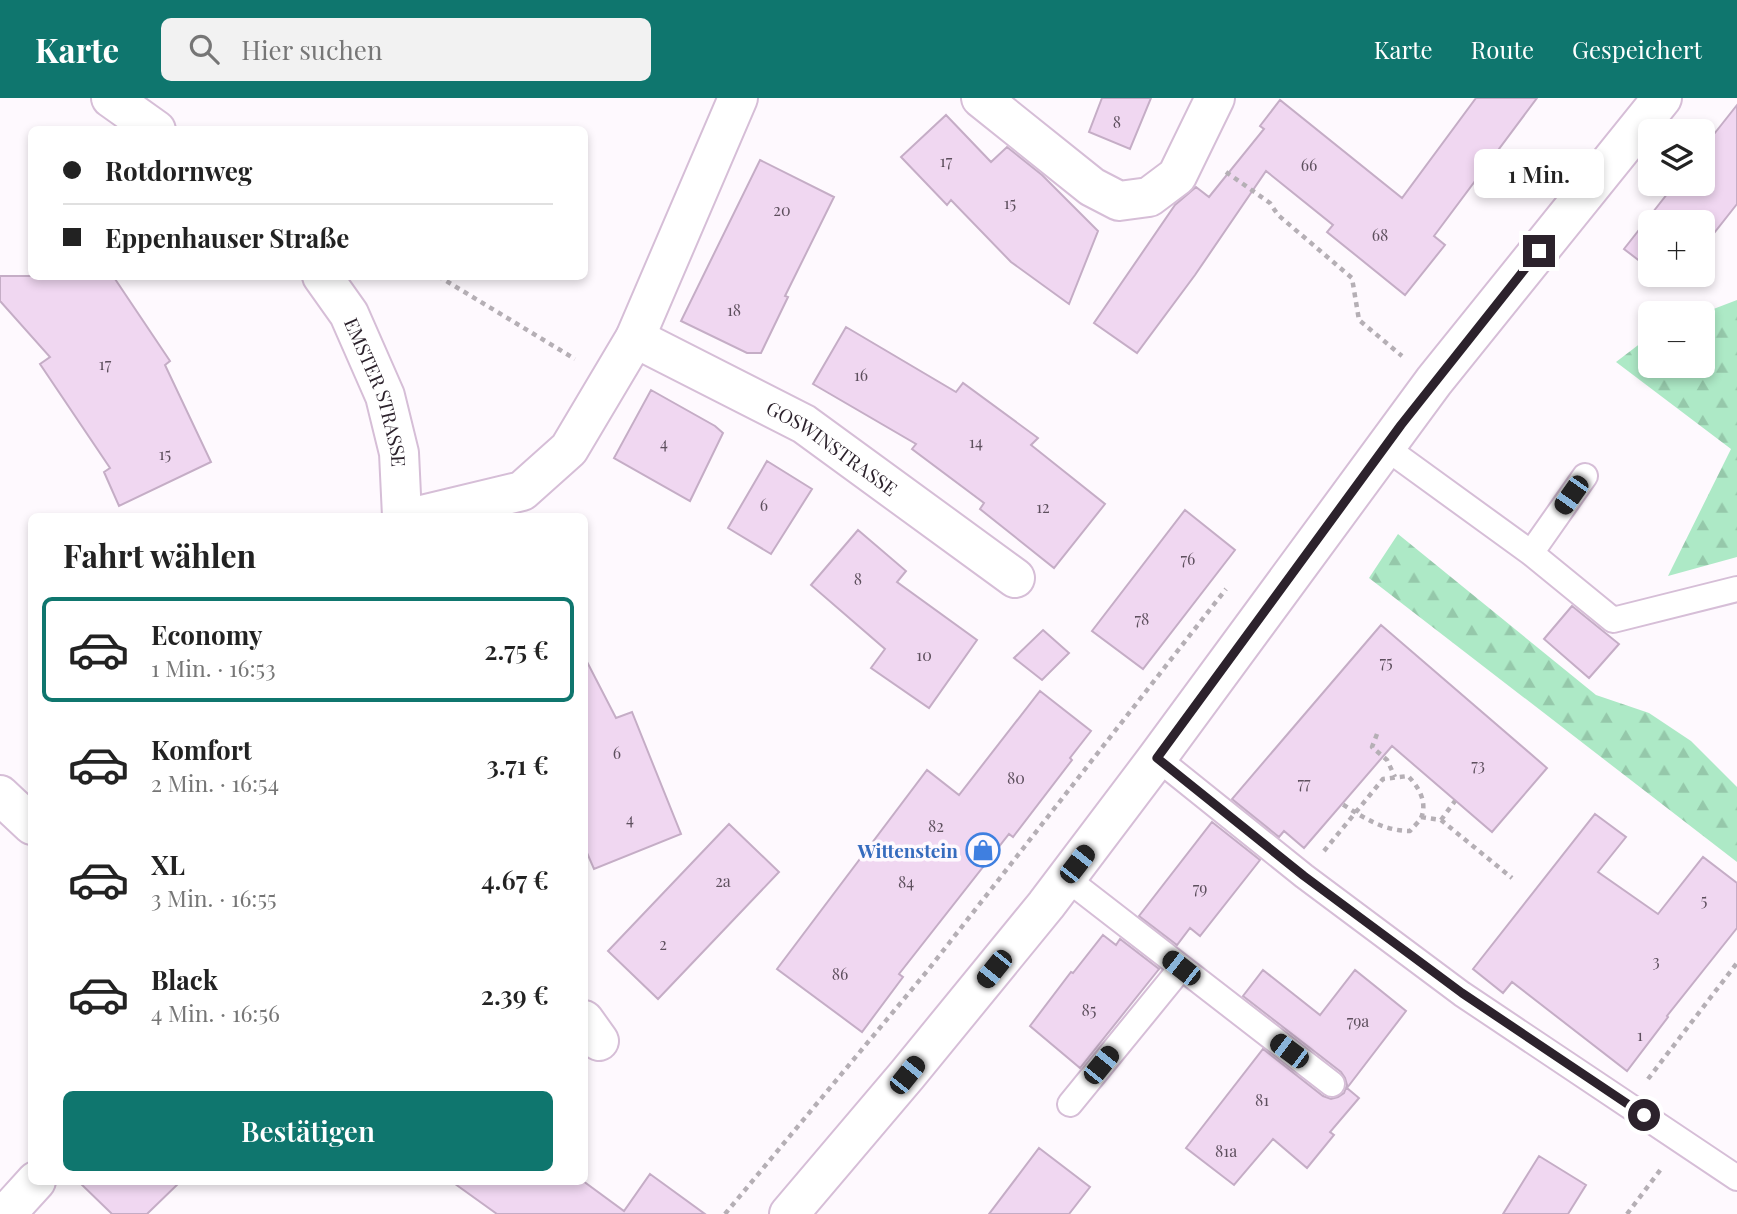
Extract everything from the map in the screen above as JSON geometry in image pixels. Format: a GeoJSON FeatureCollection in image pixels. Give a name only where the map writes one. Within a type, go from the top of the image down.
{"type":"FeatureCollection","features":[{"type":"Feature","properties":{"kind":"street"},"geometry":{"type":"LineString","coordinates":[[111,98],[150,126]]}},
{"type":"Feature","properties":{"kind":"street"},"geometry":{"type":"LineString","coordinates":[[430,513],[522,491],[569,449],[635,338],[738,98]]}},
{"type":"Feature","properties":{"kind":"street"},"geometry":{"type":"LineString","coordinates":[[981,98],[1092,187],[1119,201],[1149,197],[1177,176],[1215,98]]}},
{"type":"Feature","properties":{"kind":"street"},"geometry":{"type":"LineString","coordinates":[[789,1214],[915,1065],[1066,878],[1434,381],[1662,98]]}},
{"type":"Feature","properties":{"kind":"street","name":"EMSTER STRASSE"},"geometry":{"type":"LineString","coordinates":[[324,280],[349,314],[385,396],[399,453],[402,513]]}},
{"type":"Feature","properties":{"kind":"street","name":"GOSWINSTRASSE"},"geometry":{"type":"LineString","coordinates":[[635,338],[804,424],[1015,578]]}},
{"type":"Feature","properties":{"kind":"street"},"geometry":{"type":"LineString","coordinates":[[0,794],[28,821]]}},
{"type":"Feature","properties":{"kind":"street"},"geometry":{"type":"LineString","coordinates":[[6,1214],[32,1185]]}},
{"type":"Feature","properties":{"kind":"lane"},"geometry":{"type":"LineString","coordinates":[[1385,447],[1531,553],[1614,620],[1737,589]]}},
{"type":"Feature","properties":{"kind":"lane"},"geometry":{"type":"LineString","coordinates":[[1531,553],[1585,476]]}},
{"type":"Feature","properties":{"kind":"lane"},"geometry":{"type":"LineString","coordinates":[[1157,758],[1304,876],[1462,993],[1737,1178]]}},
{"type":"Feature","properties":{"kind":"lane"},"geometry":{"type":"LineString","coordinates":[[1066,878],[1332,1084]]}},
{"type":"Feature","properties":{"kind":"lane"},"geometry":{"type":"LineString","coordinates":[[1070,1104],[1181,968]]}},
{"type":"Feature","properties":{"kind":"path"},"geometry":{"type":"LineString","coordinates":[[1191,148],[1270,203],[1278,215],[1352,278],[1359,320],[1434,381]]}},
{"type":"Feature","properties":{"kind":"path"},"geometry":{"type":"LineString","coordinates":[[445,280],[609,380]]}},
{"type":"Feature","properties":{"kind":"path"},"geometry":{"type":"LineString","coordinates":[[724,1214],[928,970],[1230,584]]}},
{"type":"Feature","properties":{"kind":"path"},"geometry":{"type":"LineString","coordinates":[[1377,734],[1372,747],[1387,760],[1395,777]]}},
{"type":"Feature","properties":{"kind":"path"},"geometry":{"type":"LineString","coordinates":[[1304,876],[1355,812],[1383,779],[1408,776],[1418,786],[1423,802],[1421,817],[1410,831],[1395,831],[1379,826],[1355,812],[1342,804]]}},
{"type":"Feature","properties":{"kind":"path"},"geometry":{"type":"LineString","coordinates":[[1441,820],[1455,801]]}},
{"type":"Feature","properties":{"kind":"path"},"geometry":{"type":"LineString","coordinates":[[1421,817],[1441,820],[1511,878]]}},
{"type":"Feature","properties":{"kind":"path"},"geometry":{"type":"LineString","coordinates":[[1628,1104],[1737,963]]}},
{"type":"Feature","properties":{"kind":"path"},"geometry":{"type":"LineString","coordinates":[[1627,1214],[1650,1186],[1671,1153],[1676,1137]]}},
{"type":"Feature","properties":{"kind":"green space"},"geometry":{"type":"Polygon","coordinates":[[[1737,300],[1737,557],[1668,576],[1731,449],[1616,362],[1638,345],[1638,378],[1715,378],[1715,308],[1737,300]]]}},
{"type":"Feature","properties":{"kind":"green space"},"geometry":{"type":"Polygon","coordinates":[[[1398,534],[1596,695],[1649,713],[1691,741],[1737,787],[1737,862],[1369,578],[1398,534]]]}},
{"type":"Feature","properties":{"kind":"building"},"geometry":{"type":"Polygon","coordinates":[[[1102,98],[1151,98],[1130,149],[1089,132],[1102,98]]]}},
{"type":"Feature","properties":{"kind":"building"},"geometry":{"type":"Polygon","coordinates":[[[1476,98],[1537,98],[1434,236],[1445,245],[1405,295],[1327,232],[1333,225],[1266,171],[1195,275],[1137,353],[1094,323],[1175,205],[1196,187],[1209,197],[1264,129],[1260,126],[1280,100],[1402,198],[1476,98]]]}},
{"type":"Feature","properties":{"kind":"building"},"geometry":{"type":"Polygon","coordinates":[[[1737,105],[1737,204],[1715,232],[1715,210],[1655,210],[1666,196],[1715,196],[1715,133],[1737,105]]]}},
{"type":"Feature","properties":{"kind":"building"},"geometry":{"type":"Polygon","coordinates":[[[946,115],[991,162],[1007,147],[1042,175],[1098,231],[1069,304],[1011,262],[951,200],[947,205],[901,157],[946,115]]]}},
{"type":"Feature","properties":{"kind":"building"},"geometry":{"type":"Polygon","coordinates":[[[760,160],[834,197],[785,296],[788,297],[761,353],[747,353],[681,321],[760,160]]]}},
{"type":"Feature","properties":{"kind":"building"},"geometry":{"type":"Polygon","coordinates":[[[1638,231],[1638,260],[1624,249],[1638,231]]]}},
{"type":"Feature","properties":{"kind":"building"},"geometry":{"type":"Polygon","coordinates":[[[0,276],[28,276],[28,280],[116,280],[170,361],[165,365],[211,462],[119,506],[104,472],[110,468],[40,364],[50,357],[0,301],[0,276]]]}},
{"type":"Feature","properties":{"kind":"building"},"geometry":{"type":"Polygon","coordinates":[[[846,327],[956,392],[963,383],[1038,438],[1031,445],[1105,504],[1054,568],[980,509],[984,503],[912,449],[916,444],[813,384],[846,327]]]}},
{"type":"Feature","properties":{"kind":"building"},"geometry":{"type":"Polygon","coordinates":[[[651,390],[723,433],[690,501],[614,458],[651,390]]]}},
{"type":"Feature","properties":{"kind":"building"},"geometry":{"type":"Polygon","coordinates":[[[767,461],[812,489],[771,554],[728,528],[767,461]]]}},
{"type":"Feature","properties":{"kind":"building"},"geometry":{"type":"Polygon","coordinates":[[[1185,510],[1235,550],[1143,669],[1092,631],[1185,510]]]}},
{"type":"Feature","properties":{"kind":"building"},"geometry":{"type":"Polygon","coordinates":[[[858,530],[906,571],[897,582],[977,640],[929,708],[871,668],[885,649],[811,585],[858,530]]]}},
{"type":"Feature","properties":{"kind":"building"},"geometry":{"type":"Polygon","coordinates":[[[1572,606],[1619,644],[1589,678],[1544,639],[1572,606]]]}},
{"type":"Feature","properties":{"kind":"building"},"geometry":{"type":"Polygon","coordinates":[[[1381,625],[1547,768],[1492,832],[1392,746],[1304,848],[1284,831],[1279,837],[1232,799],[1381,625]]]}},
{"type":"Feature","properties":{"kind":"building"},"geometry":{"type":"Polygon","coordinates":[[[1043,630],[1069,653],[1042,680],[1014,658],[1043,630]]]}},
{"type":"Feature","properties":{"kind":"building"},"geometry":{"type":"Polygon","coordinates":[[[588,664],[616,718],[632,712],[681,834],[594,869],[588,855],[588,664]]]}},
{"type":"Feature","properties":{"kind":"building"},"geometry":{"type":"Polygon","coordinates":[[[1040,691],[1091,731],[1013,837],[1009,834],[899,974],[903,977],[862,1032],[777,969],[927,770],[959,795],[1040,691]]]}},
{"type":"Feature","properties":{"kind":"building"},"geometry":{"type":"Polygon","coordinates":[[[1595,814],[1626,837],[1598,872],[1658,914],[1703,857],[1737,883],[1737,928],[1627,1071],[1512,982],[1503,993],[1473,969],[1595,814]]]}},
{"type":"Feature","properties":{"kind":"building"},"geometry":{"type":"Polygon","coordinates":[[[1212,822],[1260,860],[1200,936],[1190,928],[1177,945],[1139,916],[1212,822]]]}},
{"type":"Feature","properties":{"kind":"building"},"geometry":{"type":"Polygon","coordinates":[[[729,824],[779,872],[658,999],[608,951],[729,824]]]}},
{"type":"Feature","properties":{"kind":"building"},"geometry":{"type":"Polygon","coordinates":[[[1103,935],[1116,945],[1120,939],[1159,969],[1080,1068],[1030,1026],[1103,935]]]}},
{"type":"Feature","properties":{"kind":"building"},"geometry":{"type":"Polygon","coordinates":[[[1263,970],[1320,1015],[1355,970],[1406,1011],[1347,1088],[1359,1098],[1330,1132],[1334,1135],[1307,1168],[1273,1139],[1234,1185],[1186,1148],[1263,1049],[1323,1096],[1331,1099],[1338,1097],[1344,1093],[1347,1085],[1341,1072],[1243,996],[1263,970]]]}},
{"type":"Feature","properties":{"kind":"building"},"geometry":{"type":"Polygon","coordinates":[[[1039,1148],[1090,1187],[1069,1214],[989,1214],[1039,1148]]]}},
{"type":"Feature","properties":{"kind":"building"},"geometry":{"type":"Polygon","coordinates":[[[1539,1156],[1586,1185],[1568,1214],[1503,1214],[1539,1156]]]}},
{"type":"Feature","properties":{"kind":"building"},"geometry":{"type":"Polygon","coordinates":[[[650,1174],[705,1214],[497,1214],[457,1185],[588,1185],[624,1211],[650,1174]]]}},
{"type":"Feature","properties":{"kind":"building"},"geometry":{"type":"Polygon","coordinates":[[[82,1185],[177,1185],[147,1214],[112,1214],[82,1185]]]}},
{"type":"Feature","properties":{"kind":"place","name":"Wittenstein"},"geometry":{"type":"Point","coordinates":[983,850]}},
{"type":"Feature","properties":{"kind":"route"},"geometry":{"type":"LineString","coordinates":[[1539,251],[1434,381],[1157,758],[1304,876],[1462,993],[1644,1115]]}}]}
